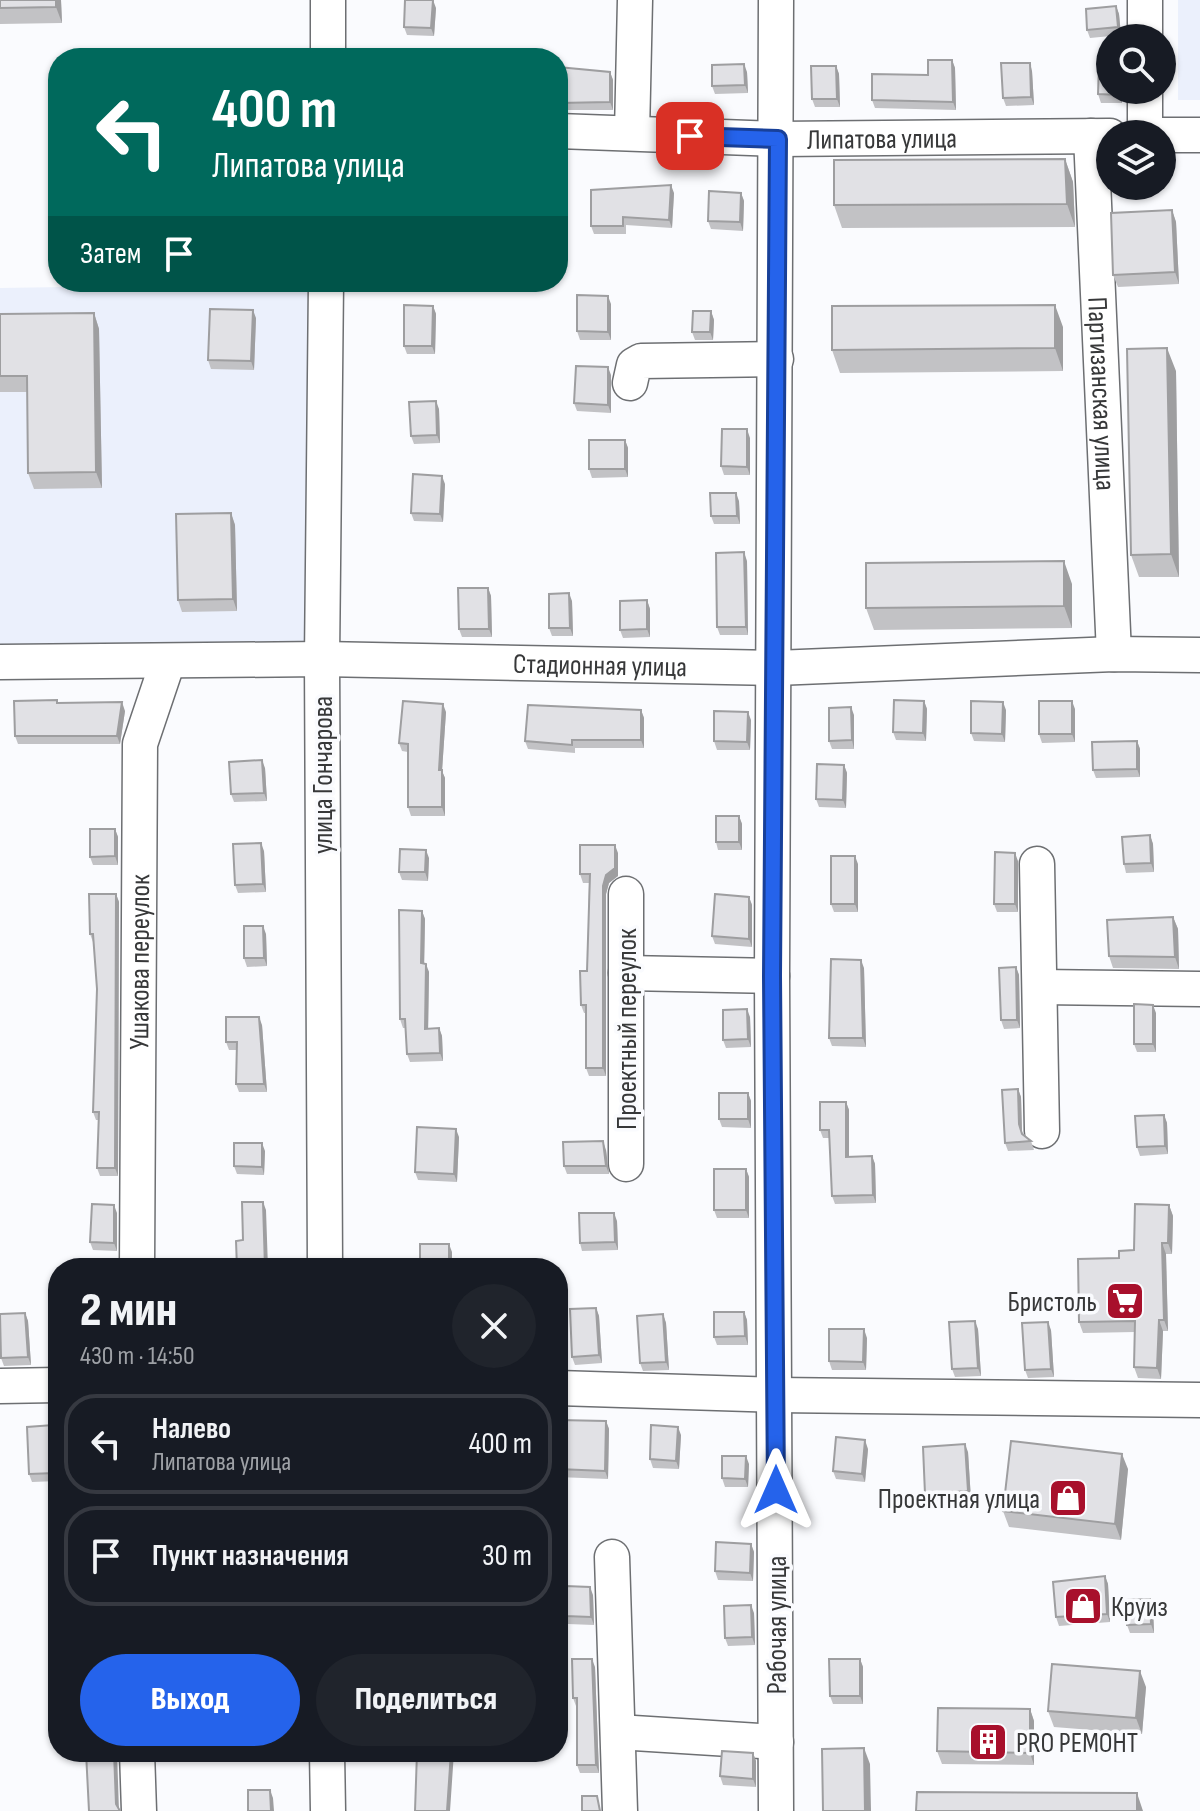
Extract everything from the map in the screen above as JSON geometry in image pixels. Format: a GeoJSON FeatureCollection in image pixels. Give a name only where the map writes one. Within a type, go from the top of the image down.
{"type":"FeatureCollection","features":[{"type":"Feature","properties":{"kind":"street"},"geometry":{"type":"LineString","coordinates":[[328,0],[328,48]]}},
{"type":"Feature","properties":{"kind":"street"},"geometry":{"type":"LineString","coordinates":[[632,133],[635,0]]}},
{"type":"Feature","properties":{"kind":"street","name":"Рабочая улица"},"geometry":{"type":"LineString","coordinates":[[776,0],[776,668],[772,976],[776,1811]]}},
{"type":"Feature","properties":{"kind":"street"},"geometry":{"type":"LineString","coordinates":[[1145,0],[1145,24]]}},
{"type":"Feature","properties":{"kind":"street","name":"Липатова улица"},"geometry":{"type":"LineString","coordinates":[[568,131],[778,139],[1096,136]]}},
{"type":"Feature","properties":{"kind":"street"},"geometry":{"type":"LineString","coordinates":[[1176,135],[1200,135]]}},
{"type":"Feature","properties":{"kind":"street","name":"Партизанская улица"},"geometry":{"type":"LineString","coordinates":[[1102,200],[1114,654]]}},
{"type":"Feature","properties":{"kind":"street","name":"улица Гончарова"},"geometry":{"type":"LineString","coordinates":[[325,1258],[322,659],[326,292]]}},
{"type":"Feature","properties":{"kind":"street"},"geometry":{"type":"LineString","coordinates":[[630,383],[634,365],[641,361],[776,359]]}},
{"type":"Feature","properties":{"kind":"street","name":"Стадионная улица"},"geometry":{"type":"LineString","coordinates":[[0,662],[322,659],[776,668],[1114,654],[1200,655]]}},
{"type":"Feature","properties":{"kind":"street","name":"Ушакова переулок"},"geometry":{"type":"LineString","coordinates":[[137,1258],[140,744],[168,661]]}},
{"type":"Feature","properties":{"kind":"street"},"geometry":{"type":"LineString","coordinates":[[1037,864],[1042,1131]]}},
{"type":"Feature","properties":{"kind":"street","name":"Проектный переулок"},"geometry":{"type":"LineString","coordinates":[[626,894],[626,1164]]}},
{"type":"Feature","properties":{"kind":"street"},"geometry":{"type":"LineString","coordinates":[[626,973],[772,976]]}},
{"type":"Feature","properties":{"kind":"street"},"geometry":{"type":"LineString","coordinates":[[1040,987],[1200,989]]}},
{"type":"Feature","properties":{"kind":"street"},"geometry":{"type":"LineString","coordinates":[[0,1386],[48,1385]]}},
{"type":"Feature","properties":{"kind":"street"},"geometry":{"type":"LineString","coordinates":[[568,1388],[776,1395],[1200,1400]]}},
{"type":"Feature","properties":{"kind":"street"},"geometry":{"type":"LineString","coordinates":[[612,1557],[620,1811]]}},
{"type":"Feature","properties":{"kind":"street"},"geometry":{"type":"LineString","coordinates":[[618,1732],[776,1742]]}},
{"type":"Feature","properties":{"kind":"street"},"geometry":{"type":"LineString","coordinates":[[137,1762],[139,1811]]}},
{"type":"Feature","properties":{"kind":"street"},"geometry":{"type":"LineString","coordinates":[[327,1762],[328,1811]]}},
{"type":"Feature","properties":{"kind":"shaded area"},"geometry":{"type":"Polygon","coordinates":[[[1178,0],[1200,0],[1200,100],[1178,100],[1178,0]]]}},
{"type":"Feature","properties":{"kind":"shaded area"},"geometry":{"type":"Polygon","coordinates":[[[48,287],[48,292],[315,292],[310,642],[0,645],[0,288],[48,287]]]}},
{"type":"Feature","properties":{"kind":"building"},"geometry":{"type":"Polygon","coordinates":[[[0,0],[56,0],[56,7],[0,8],[0,0]]]}},
{"type":"Feature","properties":{"kind":"building"},"geometry":{"type":"Polygon","coordinates":[[[405,0],[433,0],[431,28],[404,27],[405,0]]]}},
{"type":"Feature","properties":{"kind":"building"},"geometry":{"type":"Polygon","coordinates":[[[1116,6],[1118,24],[1096,24],[1096,29],[1087,30],[1086,9],[1116,6]]]}},
{"type":"Feature","properties":{"kind":"building"},"geometry":{"type":"Polygon","coordinates":[[[928,60],[952,60],[953,102],[872,100],[872,74],[928,75],[928,60]]]}},
{"type":"Feature","properties":{"kind":"building"},"geometry":{"type":"Polygon","coordinates":[[[1001,63],[1030,63],[1031,97],[1003,98],[1001,63]]]}},
{"type":"Feature","properties":{"kind":"building"},"geometry":{"type":"Polygon","coordinates":[[[744,64],[745,85],[712,86],[712,65],[744,64]]]}},
{"type":"Feature","properties":{"kind":"building"},"geometry":{"type":"Polygon","coordinates":[[[811,66],[836,66],[837,99],[812,99],[811,66]]]}},
{"type":"Feature","properties":{"kind":"building"},"geometry":{"type":"Polygon","coordinates":[[[568,68],[610,72],[610,102],[568,103],[568,68]]]}},
{"type":"Feature","properties":{"kind":"building"},"geometry":{"type":"Polygon","coordinates":[[[1065,159],[1067,204],[834,205],[834,160],[1065,159]]]}},
{"type":"Feature","properties":{"kind":"building"},"geometry":{"type":"Polygon","coordinates":[[[671,185],[669,220],[623,217],[623,226],[591,226],[591,190],[671,185]]]}},
{"type":"Feature","properties":{"kind":"building"},"geometry":{"type":"Polygon","coordinates":[[[709,191],[741,193],[740,222],[708,221],[709,191]]]}},
{"type":"Feature","properties":{"kind":"building"},"geometry":{"type":"Polygon","coordinates":[[[1172,210],[1175,272],[1113,275],[1111,213],[1172,210]]]}},
{"type":"Feature","properties":{"kind":"building"},"geometry":{"type":"Polygon","coordinates":[[[577,295],[608,296],[608,332],[577,331],[577,295]]]}},
{"type":"Feature","properties":{"kind":"building"},"geometry":{"type":"Polygon","coordinates":[[[404,305],[433,306],[432,346],[404,346],[404,305]]]}},
{"type":"Feature","properties":{"kind":"building"},"geometry":{"type":"Polygon","coordinates":[[[1055,305],[1055,348],[832,350],[832,306],[1055,305]]]}},
{"type":"Feature","properties":{"kind":"building"},"geometry":{"type":"Polygon","coordinates":[[[210,309],[253,310],[251,361],[208,360],[210,309]]]}},
{"type":"Feature","properties":{"kind":"building"},"geometry":{"type":"Polygon","coordinates":[[[693,311],[711,311],[710,332],[692,332],[693,311]]]}},
{"type":"Feature","properties":{"kind":"building"},"geometry":{"type":"Polygon","coordinates":[[[94,313],[96,472],[28,473],[27,376],[0,376],[0,314],[94,313]]]}},
{"type":"Feature","properties":{"kind":"building"},"geometry":{"type":"Polygon","coordinates":[[[1167,348],[1171,554],[1131,555],[1127,349],[1167,348]]]}},
{"type":"Feature","properties":{"kind":"building"},"geometry":{"type":"Polygon","coordinates":[[[576,366],[608,367],[608,405],[574,403],[576,366]]]}},
{"type":"Feature","properties":{"kind":"building"},"geometry":{"type":"Polygon","coordinates":[[[436,401],[437,435],[411,436],[409,402],[436,401]]]}},
{"type":"Feature","properties":{"kind":"building"},"geometry":{"type":"Polygon","coordinates":[[[722,429],[747,429],[747,467],[721,466],[722,429]]]}},
{"type":"Feature","properties":{"kind":"building"},"geometry":{"type":"Polygon","coordinates":[[[589,440],[625,440],[625,469],[589,469],[589,440]]]}},
{"type":"Feature","properties":{"kind":"building"},"geometry":{"type":"Polygon","coordinates":[[[413,474],[442,476],[440,514],[411,513],[413,474]]]}},
{"type":"Feature","properties":{"kind":"building"},"geometry":{"type":"Polygon","coordinates":[[[710,493],[736,493],[737,516],[711,516],[710,493]]]}},
{"type":"Feature","properties":{"kind":"building"},"geometry":{"type":"Polygon","coordinates":[[[231,513],[233,599],[178,600],[176,514],[231,513]]]}},
{"type":"Feature","properties":{"kind":"building"},"geometry":{"type":"Polygon","coordinates":[[[744,552],[746,627],[717,627],[716,553],[744,552]]]}},
{"type":"Feature","properties":{"kind":"building"},"geometry":{"type":"Polygon","coordinates":[[[1064,561],[1064,606],[866,608],[866,563],[1064,561]]]}},
{"type":"Feature","properties":{"kind":"building"},"geometry":{"type":"Polygon","coordinates":[[[458,588],[488,588],[489,629],[459,629],[458,588]]]}},
{"type":"Feature","properties":{"kind":"building"},"geometry":{"type":"Polygon","coordinates":[[[569,593],[570,628],[549,628],[549,594],[569,593]]]}},
{"type":"Feature","properties":{"kind":"building"},"geometry":{"type":"Polygon","coordinates":[[[647,600],[647,629],[620,630],[620,601],[647,600]]]}},
{"type":"Feature","properties":{"kind":"building"},"geometry":{"type":"Polygon","coordinates":[[[57,700],[57,703],[122,702],[117,736],[15,736],[14,701],[57,700]]]}},
{"type":"Feature","properties":{"kind":"building"},"geometry":{"type":"Polygon","coordinates":[[[894,700],[924,701],[923,733],[893,732],[894,700]]]}},
{"type":"Feature","properties":{"kind":"building"},"geometry":{"type":"Polygon","coordinates":[[[403,701],[443,704],[439,770],[442,770],[442,807],[408,807],[408,744],[399,743],[403,701]]]}},
{"type":"Feature","properties":{"kind":"building"},"geometry":{"type":"Polygon","coordinates":[[[971,701],[1003,702],[1002,734],[971,733],[971,701]]]}},
{"type":"Feature","properties":{"kind":"building"},"geometry":{"type":"Polygon","coordinates":[[[1039,701],[1072,701],[1072,734],[1039,734],[1039,701]]]}},
{"type":"Feature","properties":{"kind":"building"},"geometry":{"type":"Polygon","coordinates":[[[528,705],[641,710],[641,740],[572,740],[572,745],[525,741],[528,705]]]}},
{"type":"Feature","properties":{"kind":"building"},"geometry":{"type":"Polygon","coordinates":[[[851,707],[852,740],[829,741],[829,708],[851,707]]]}},
{"type":"Feature","properties":{"kind":"building"},"geometry":{"type":"Polygon","coordinates":[[[714,711],[748,712],[747,742],[714,741],[714,711]]]}},
{"type":"Feature","properties":{"kind":"building"},"geometry":{"type":"Polygon","coordinates":[[[1137,741],[1137,769],[1093,770],[1092,742],[1137,741]]]}},
{"type":"Feature","properties":{"kind":"building"},"geometry":{"type":"Polygon","coordinates":[[[262,760],[264,793],[231,794],[229,762],[262,760]]]}},
{"type":"Feature","properties":{"kind":"building"},"geometry":{"type":"Polygon","coordinates":[[[817,764],[844,765],[843,800],[816,799],[817,764]]]}},
{"type":"Feature","properties":{"kind":"building"},"geometry":{"type":"Polygon","coordinates":[[[716,816],[739,816],[739,842],[716,842],[716,816]]]}},
{"type":"Feature","properties":{"kind":"building"},"geometry":{"type":"Polygon","coordinates":[[[90,829],[115,829],[115,856],[90,857],[90,829]]]}},
{"type":"Feature","properties":{"kind":"building"},"geometry":{"type":"Polygon","coordinates":[[[1150,835],[1151,863],[1124,864],[1122,837],[1150,835]]]}},
{"type":"Feature","properties":{"kind":"building"},"geometry":{"type":"Polygon","coordinates":[[[261,843],[263,884],[235,885],[233,844],[261,843]]]}},
{"type":"Feature","properties":{"kind":"building"},"geometry":{"type":"Polygon","coordinates":[[[580,845],[615,845],[615,868],[606,875],[603,886],[603,1068],[586,1068],[586,1005],[581,1005],[580,971],[587,971],[590,874],[580,874],[580,845]]]}},
{"type":"Feature","properties":{"kind":"building"},"geometry":{"type":"Polygon","coordinates":[[[400,849],[426,850],[425,872],[399,872],[400,849]]]}},
{"type":"Feature","properties":{"kind":"building"},"geometry":{"type":"Polygon","coordinates":[[[995,852],[1015,853],[1015,904],[994,904],[995,852]]]}},
{"type":"Feature","properties":{"kind":"building"},"geometry":{"type":"Polygon","coordinates":[[[831,856],[855,856],[855,904],[831,904],[831,856]]]}},
{"type":"Feature","properties":{"kind":"building"},"geometry":{"type":"Polygon","coordinates":[[[89,894],[116,894],[115,1168],[97,1168],[99,1112],[93,1112],[97,989],[89,894]]]}},
{"type":"Feature","properties":{"kind":"building"},"geometry":{"type":"Polygon","coordinates":[[[715,894],[749,897],[749,939],[712,936],[715,894]]]}},
{"type":"Feature","properties":{"kind":"building"},"geometry":{"type":"Polygon","coordinates":[[[399,910],[422,911],[421,963],[426,964],[425,1029],[439,1028],[440,1053],[407,1054],[405,1019],[400,1019],[399,910]]]}},
{"type":"Feature","properties":{"kind":"building"},"geometry":{"type":"Polygon","coordinates":[[[1173,917],[1175,957],[1109,956],[1107,920],[1173,917]]]}},
{"type":"Feature","properties":{"kind":"building"},"geometry":{"type":"Polygon","coordinates":[[[244,926],[263,926],[264,958],[244,958],[244,926]]]}},
{"type":"Feature","properties":{"kind":"building"},"geometry":{"type":"Polygon","coordinates":[[[831,959],[861,960],[863,1038],[829,1038],[831,959]]]}},
{"type":"Feature","properties":{"kind":"building"},"geometry":{"type":"Polygon","coordinates":[[[1016,967],[1017,1020],[1001,1020],[999,968],[1016,967]]]}},
{"type":"Feature","properties":{"kind":"building"},"geometry":{"type":"Polygon","coordinates":[[[1134,1004],[1153,1005],[1153,1044],[1134,1044],[1134,1004]]]}},
{"type":"Feature","properties":{"kind":"building"},"geometry":{"type":"Polygon","coordinates":[[[747,1009],[748,1039],[723,1040],[723,1010],[747,1009]]]}},
{"type":"Feature","properties":{"kind":"building"},"geometry":{"type":"Polygon","coordinates":[[[226,1017],[259,1017],[264,1084],[236,1084],[237,1042],[226,1042],[226,1017]]]}},
{"type":"Feature","properties":{"kind":"building"},"geometry":{"type":"Polygon","coordinates":[[[1018,1089],[1019,1124],[1022,1134],[1031,1141],[1005,1143],[1002,1090],[1018,1089]]]}},
{"type":"Feature","properties":{"kind":"building"},"geometry":{"type":"Polygon","coordinates":[[[719,1093],[748,1093],[748,1119],[719,1119],[719,1093]]]}},
{"type":"Feature","properties":{"kind":"building"},"geometry":{"type":"Polygon","coordinates":[[[820,1102],[846,1102],[846,1157],[872,1156],[873,1195],[832,1196],[829,1130],[820,1130],[820,1102]]]}},
{"type":"Feature","properties":{"kind":"building"},"geometry":{"type":"Polygon","coordinates":[[[1164,1115],[1165,1146],[1137,1147],[1135,1116],[1164,1115]]]}},
{"type":"Feature","properties":{"kind":"building"},"geometry":{"type":"Polygon","coordinates":[[[417,1127],[456,1129],[454,1174],[415,1172],[417,1127]]]}},
{"type":"Feature","properties":{"kind":"building"},"geometry":{"type":"Polygon","coordinates":[[[603,1141],[606,1166],[564,1166],[563,1142],[603,1141]]]}},
{"type":"Feature","properties":{"kind":"building"},"geometry":{"type":"Polygon","coordinates":[[[234,1143],[262,1143],[262,1167],[234,1166],[234,1143]]]}},
{"type":"Feature","properties":{"kind":"building"},"geometry":{"type":"Polygon","coordinates":[[[714,1169],[746,1169],[746,1210],[714,1210],[714,1169]]]}},
{"type":"Feature","properties":{"kind":"building"},"geometry":{"type":"Polygon","coordinates":[[[242,1202],[263,1202],[265,1258],[237,1258],[236,1241],[243,1240],[242,1202]]]}},
{"type":"Feature","properties":{"kind":"building"},"geometry":{"type":"Polygon","coordinates":[[[92,1204],[114,1205],[114,1243],[90,1242],[92,1204]]]}},
{"type":"Feature","properties":{"kind":"building"},"geometry":{"type":"Polygon","coordinates":[[[1135,1204],[1169,1205],[1168,1243],[1162,1243],[1164,1320],[1159,1320],[1157,1368],[1134,1367],[1135,1321],[1079,1322],[1078,1259],[1119,1258],[1119,1251],[1134,1250],[1135,1204]]]}},
{"type":"Feature","properties":{"kind":"building"},"geometry":{"type":"Polygon","coordinates":[[[579,1213],[614,1213],[615,1242],[580,1243],[579,1213]]]}},
{"type":"Feature","properties":{"kind":"building"},"geometry":{"type":"Polygon","coordinates":[[[420,1244],[449,1244],[449,1258],[420,1258],[420,1244]]]}},
{"type":"Feature","properties":{"kind":"building"},"geometry":{"type":"Polygon","coordinates":[[[596,1308],[599,1355],[572,1357],[570,1309],[596,1308]]]}},
{"type":"Feature","properties":{"kind":"building"},"geometry":{"type":"Polygon","coordinates":[[[714,1312],[744,1312],[745,1336],[714,1337],[714,1312]]]}},
{"type":"Feature","properties":{"kind":"building"},"geometry":{"type":"Polygon","coordinates":[[[25,1313],[28,1357],[1,1358],[0,1314],[25,1313]]]}},
{"type":"Feature","properties":{"kind":"building"},"geometry":{"type":"Polygon","coordinates":[[[663,1314],[666,1362],[640,1363],[637,1316],[663,1314]]]}},
{"type":"Feature","properties":{"kind":"building"},"geometry":{"type":"Polygon","coordinates":[[[975,1321],[978,1368],[952,1369],[949,1322],[975,1321]]]}},
{"type":"Feature","properties":{"kind":"building"},"geometry":{"type":"Polygon","coordinates":[[[1048,1322],[1051,1369],[1025,1370],[1022,1323],[1048,1322]]]}},
{"type":"Feature","properties":{"kind":"building"},"geometry":{"type":"Polygon","coordinates":[[[829,1329],[864,1329],[863,1362],[829,1361],[829,1329]]]}},
{"type":"Feature","properties":{"kind":"building"},"geometry":{"type":"Polygon","coordinates":[[[568,1420],[606,1421],[605,1471],[568,1469],[568,1420]]]}},
{"type":"Feature","properties":{"kind":"building"},"geometry":{"type":"Polygon","coordinates":[[[48,1425],[48,1473],[29,1474],[27,1427],[48,1425]]]}},
{"type":"Feature","properties":{"kind":"building"},"geometry":{"type":"Polygon","coordinates":[[[651,1425],[678,1427],[676,1461],[650,1459],[651,1425]]]}},
{"type":"Feature","properties":{"kind":"building"},"geometry":{"type":"Polygon","coordinates":[[[836,1437],[865,1440],[862,1474],[833,1471],[836,1437]]]}},
{"type":"Feature","properties":{"kind":"building","name":"Проектная улица"},"geometry":{"type":"Polygon","coordinates":[[[1011,1441],[1122,1454],[1115,1524],[1003,1511],[1011,1441]]]}},
{"type":"Feature","properties":{"kind":"building"},"geometry":{"type":"Polygon","coordinates":[[[965,1444],[968,1491],[925,1494],[923,1447],[965,1444]]]}},
{"type":"Feature","properties":{"kind":"building"},"geometry":{"type":"Polygon","coordinates":[[[722,1456],[746,1456],[745,1479],[722,1478],[722,1456]]]}},
{"type":"Feature","properties":{"kind":"building"},"geometry":{"type":"Polygon","coordinates":[[[716,1542],[751,1544],[750,1573],[715,1571],[716,1542]]]}},
{"type":"Feature","properties":{"kind":"building","name":"Круиз"},"geometry":{"type":"Polygon","coordinates":[[[1105,1576],[1107,1614],[1056,1617],[1053,1582],[1105,1576]]]}},
{"type":"Feature","properties":{"kind":"building"},"geometry":{"type":"Polygon","coordinates":[[[568,1586],[590,1587],[591,1617],[568,1616],[568,1586]]]}},
{"type":"Feature","properties":{"kind":"building"},"geometry":{"type":"Polygon","coordinates":[[[1150,1599],[1151,1624],[1127,1625],[1126,1600],[1150,1599]]]}},
{"type":"Feature","properties":{"kind":"building"},"geometry":{"type":"Polygon","coordinates":[[[751,1605],[752,1637],[725,1638],[724,1606],[751,1605]]]}},
{"type":"Feature","properties":{"kind":"building"},"geometry":{"type":"Polygon","coordinates":[[[572,1659],[592,1659],[596,1765],[577,1765],[577,1698],[573,1698],[572,1659]]]}},
{"type":"Feature","properties":{"kind":"building"},"geometry":{"type":"Polygon","coordinates":[[[829,1659],[860,1659],[860,1696],[830,1696],[829,1659]]]}},
{"type":"Feature","properties":{"kind":"building"},"geometry":{"type":"Polygon","coordinates":[[[1052,1664],[1140,1671],[1136,1718],[1048,1711],[1052,1664]]]}},
{"type":"Feature","properties":{"kind":"building","name":"PRO РЕМОНТ"},"geometry":{"type":"Polygon","coordinates":[[[938,1708],[1030,1709],[1030,1753],[937,1751],[938,1708]]]}},
{"type":"Feature","properties":{"kind":"building"},"geometry":{"type":"Polygon","coordinates":[[[864,1748],[865,1811],[823,1811],[822,1749],[864,1748]]]}},
{"type":"Feature","properties":{"kind":"building"},"geometry":{"type":"Polygon","coordinates":[[[722,1751],[753,1753],[753,1779],[720,1776],[722,1751]]]}},
{"type":"Feature","properties":{"kind":"building"},"geometry":{"type":"Polygon","coordinates":[[[87,1762],[114,1762],[116,1804],[120,1811],[89,1811],[87,1762]]]}},
{"type":"Feature","properties":{"kind":"building"},"geometry":{"type":"Polygon","coordinates":[[[417,1762],[450,1762],[447,1811],[415,1811],[417,1762]]]}},
{"type":"Feature","properties":{"kind":"building"},"geometry":{"type":"Polygon","coordinates":[[[248,1790],[270,1790],[271,1811],[248,1811],[248,1790]]]}},
{"type":"Feature","properties":{"kind":"building"},"geometry":{"type":"Polygon","coordinates":[[[917,1792],[1137,1793],[1137,1811],[916,1811],[917,1792]]]}},
{"type":"Feature","properties":{"kind":"building"},"geometry":{"type":"Polygon","coordinates":[[[582,1796],[597,1796],[600,1811],[582,1811],[582,1796]]]}},
{"type":"Feature","properties":{"kind":"place","name":"Бристоль"},"geometry":{"type":"Point","coordinates":[1125,1301]}},
{"type":"Feature","properties":{"kind":"place","name":"Проектная улица"},"geometry":{"type":"Point","coordinates":[1068,1498]}},
{"type":"Feature","properties":{"kind":"place","name":"Круиз"},"geometry":{"type":"Point","coordinates":[1083,1606]}},
{"type":"Feature","properties":{"kind":"place","name":"PRO РЕМОНТ"},"geometry":{"type":"Point","coordinates":[988,1742]}},
{"type":"Feature","properties":{"kind":"route"},"geometry":{"type":"LineString","coordinates":[[690,136],[778,139],[772,976],[776,1490]]}}]}
